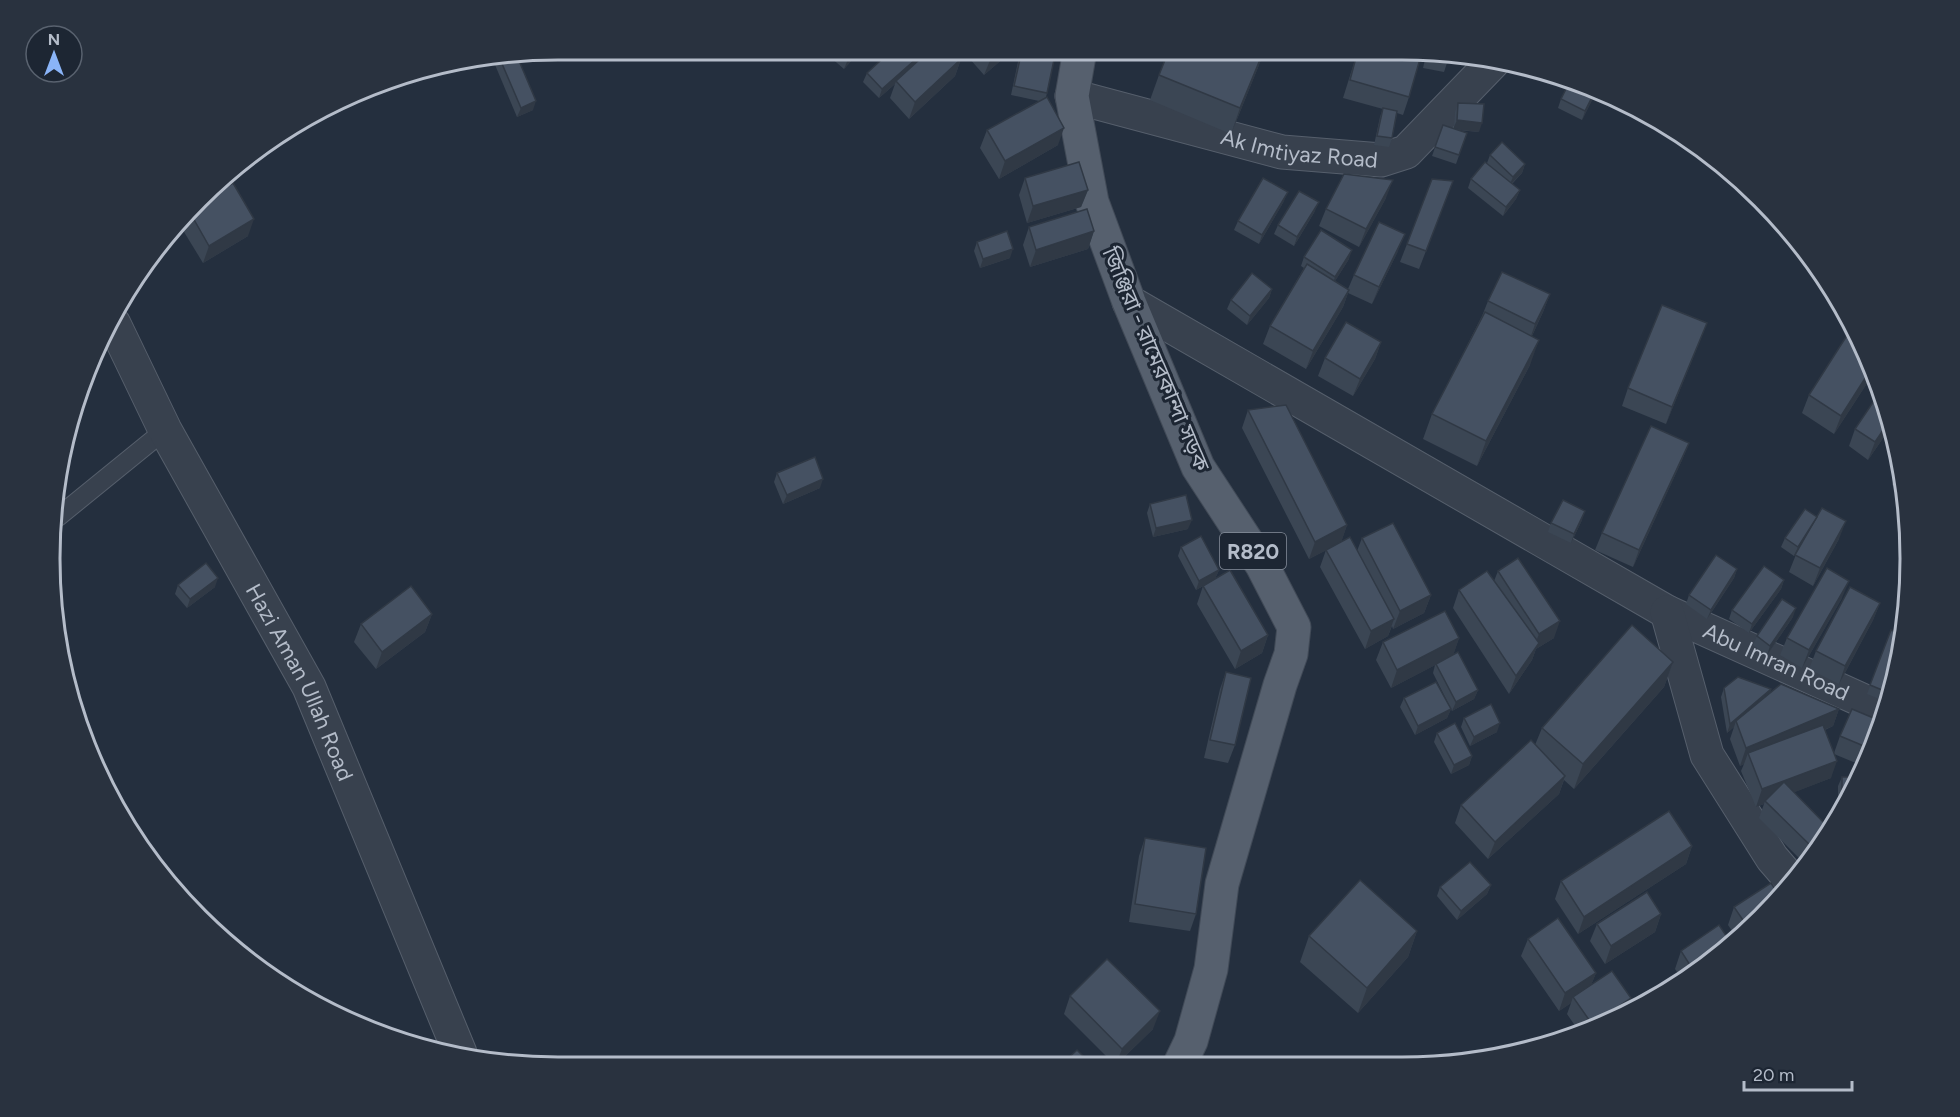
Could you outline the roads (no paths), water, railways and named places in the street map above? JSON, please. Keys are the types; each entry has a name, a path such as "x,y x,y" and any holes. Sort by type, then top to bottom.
{"main road":[{"name":"জিঞ্জিরা - রামেরকান্দা সড়ক","path":"1078,60 1072,96 1092,202 1129,302 1198,467 1262,565 1294,627 1291,654 1222,884 1211,969 1191,1041 1183,1057"}],"street":[{"name":"Ak Imtiyaz Road","path":"1072,96 1282,152 1381,160 1406,152 1487,68"},
{"name":"Abu Imran Road","path":"1129,302 1668,612 1877,707"},
{"name":"Hazi Aman Ullah Road","path":"116,329 165,430 309,687 457,1046"},
{"path":"1668,612 1707,755 1772,858 1786,875"}],"lane":[{"path":"62,514 165,430"}]}
